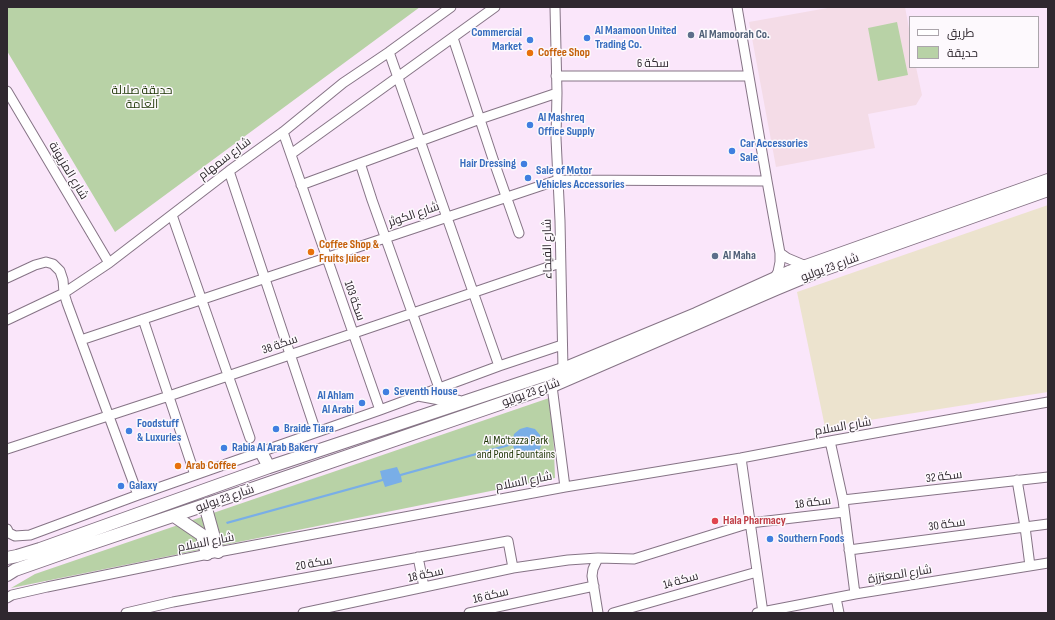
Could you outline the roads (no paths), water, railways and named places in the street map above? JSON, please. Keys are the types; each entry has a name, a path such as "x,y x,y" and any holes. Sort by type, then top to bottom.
{"main road":[{"name":"شارع 23 يوليو","path":"7,558 40,549 269,467 563,369 696,314 806,266 1048,180"},
{"name":"شارع 23 يوليو","path":"7,575 15,570 64,552 174,516 552,386 817,272 1048,190"},
{"path":"421,395 460,403"},
{"path":"261,452 269,467"},
{"path":"206,505 213,553"},
{"path":"174,516 202,535 213,553"}],"street":[{"name":"شارع سمهام","path":"7,320 64,293 109,263 229,171 283,132 343,83 451,7"},
{"path":"291,154 495,7"},
{"name":"شارع الفيحاء","path":"555,7 557,93 556,138 563,369"},
{"path":"737,7 766,181 780,253 778,272 774,279"},
{"path":"453,38 519,233"},
{"path":"389,52 499,366"},
{"name":"سكة 6","path":"556,76 749,76"},
{"name":"شارع المزيونة","path":"7,90 109,263"},
{"path":"301,185 480,119 557,93"},
{"name":"سكة 103","path":"283,132 380,410"},
{"path":"360,163 439,388"},
{"path":"229,171 316,432"},
{"name":"شارع الكوثر","path":"81,340 558,180 766,181"},
{"path":"172,215 250,438"},
{"path":"780,253 787,258 806,266"},
{"path":"7,278 34,265 46,262 53,264 60,271 63,280 64,293 138,495"},
{"name":"سكة 38","path":"7,449 169,396 560,263"},
{"path":"143,319 195,475"},
{"path":"7,530 15,536 30,535 499,366 562,345"},
{"path":"563,369 552,386 565,486"},
{"name":"شارع السلام","path":"7,598 17,594 47,587 213,553 565,486 741,458 1048,402"},
{"path":"830,441 842,500 856,594"},
{"path":"741,458 757,572 760,613"},
{"name":"سكة 32","path":"842,500 1048,477"},
{"path":"1017,480 1030,566"},
{"name":"سكة 18","path":"303,613 513,568 568,560 598,558 634,559 750,523 844,512"},
{"name":"سكة 30","path":"849,550 1048,524"},
{"name":"سكة 20","path":"126,613 173,602 508,541 513,568"},
{"path":"418,557 424,587"},
{"path":"598,558 593,569 592,576 598,613"},
{"name":"شارع المعتززة","path":"760,613 856,594 1048,563"},
{"name":"سكة 14","path":"613,613 757,572"},
{"name":"سكة 16","path":"469,613 594,586"},
{"path":"836,598 839,613"}],"water":[{"path":"527,427 535,429 540,435 542,442 540,449 534,455 526,457 519,454 514,449 513,445 401,476 402,482 385,487 383,481 227,524 226,522 382,479 380,471 397,467 400,474 512,443 514,434 520,429"}],"place":[{"name":"Al Mamoorah Co.","path":"691,35"},
{"name":"Al Maamoon United Trading Co.","path":"587,38"},
{"name":"Commercial Market","path":"530,40"},
{"name":"Coffee Shop","path":"530,53"},
{"name":"Al Mashreq Office Supply","path":"530,125"},
{"name":"Car Accessories Sale","path":"732,151"},
{"name":"Hair Dressing","path":"524,164"},
{"name":"Sale of Motor Vehicles Accessories","path":"528,178"},
{"name":"Coffee Shop & Fruits Juicer","path":"311,252"},
{"name":"Al Maha","path":"715,256"},
{"name":"Seventh House","path":"386,392"},
{"name":"Al Ahlam Al Arabi","path":"362,403"},
{"name":"Braide Tiara","path":"276,429"},
{"name":"Foodstuff & Luxuries","path":"129,431"},
{"name":"Rabia Al Arab Bakery","path":"224,448"},
{"name":"Arab Coffee","path":"178,466"},
{"name":"Galaxy","path":"121,486"},
{"name":"Hala Pharmacy","path":"715,521"},
{"name":"Southern Foods","path":"770,539"}],"park label":[{"name":"حديقة صلالة العامة","path":"142,98"},
{"name":"Al Mo'tazza Park and Pond Fountains","path":"516,448"}]}
